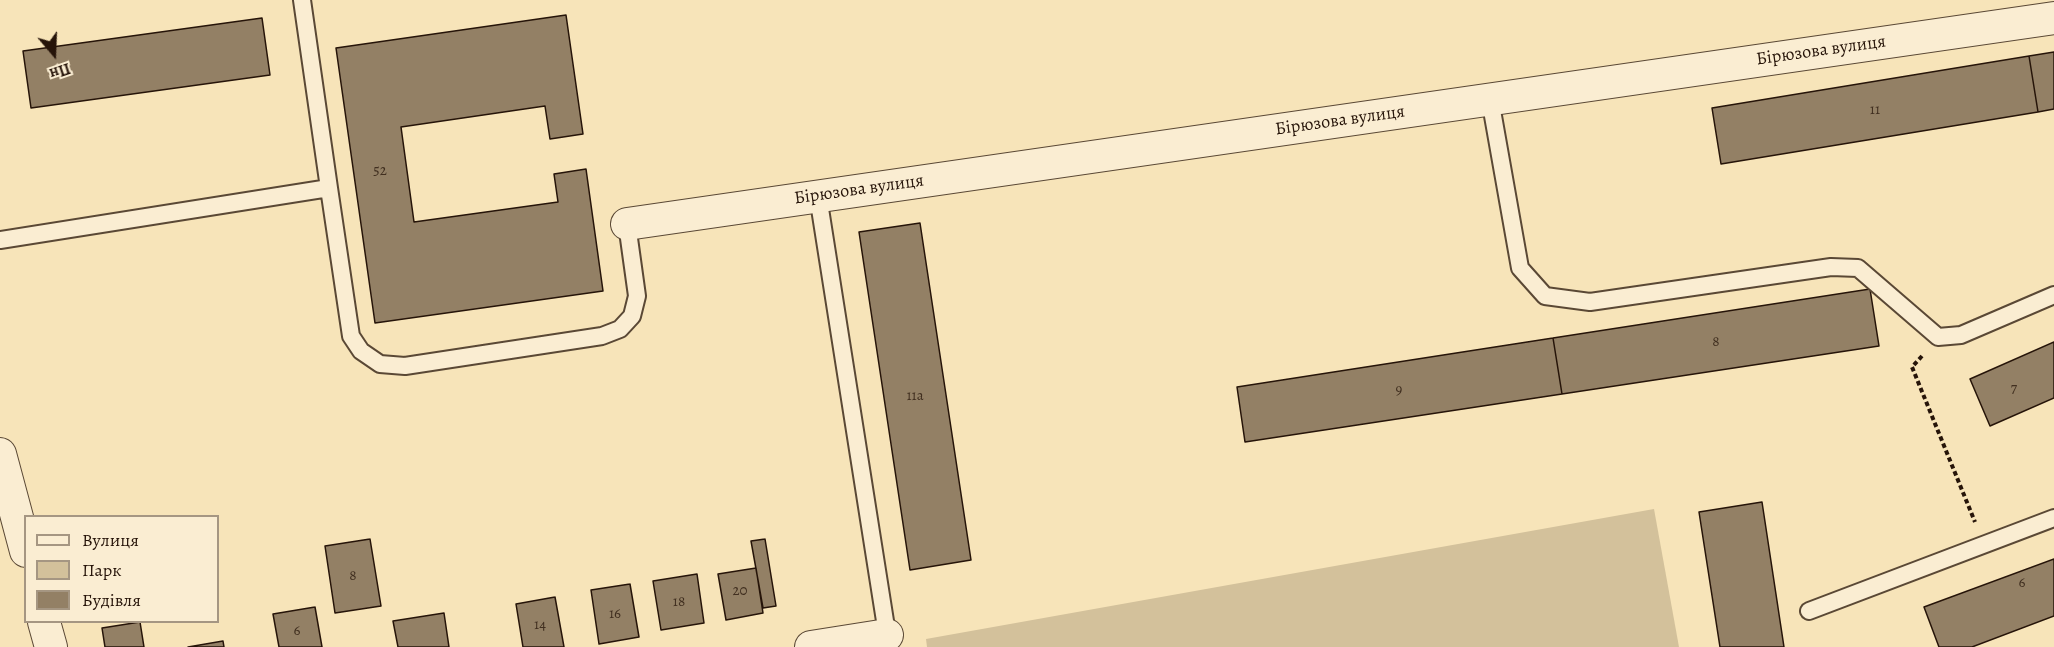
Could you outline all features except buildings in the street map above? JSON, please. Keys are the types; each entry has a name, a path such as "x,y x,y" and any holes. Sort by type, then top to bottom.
{"street":[{"name":"Бірюзова вулиця","path":"627,224 2054,18"},
{"path":"0,454 15,541"},
{"path":"45,623 51,647"},
{"path":"811,647 889,641"}],"lane":[{"path":"302,0 351,336 362,351 381,364 405,366 602,336 620,329 632,316 637,296 627,224"},
{"path":"1490,99 1520,268 1545,296 1590,302 1831,267 1858,268 1938,337 1961,335 2054,295"},
{"path":"0,240 329,188"},
{"path":"818,196 889,641"},
{"path":"1809,611 2054,518"}],"path":[{"path":"1938,337 1912,367 1984,545"}],"green space":[{"path":"1654,509 1679,647 927,647 926,639"}]}
